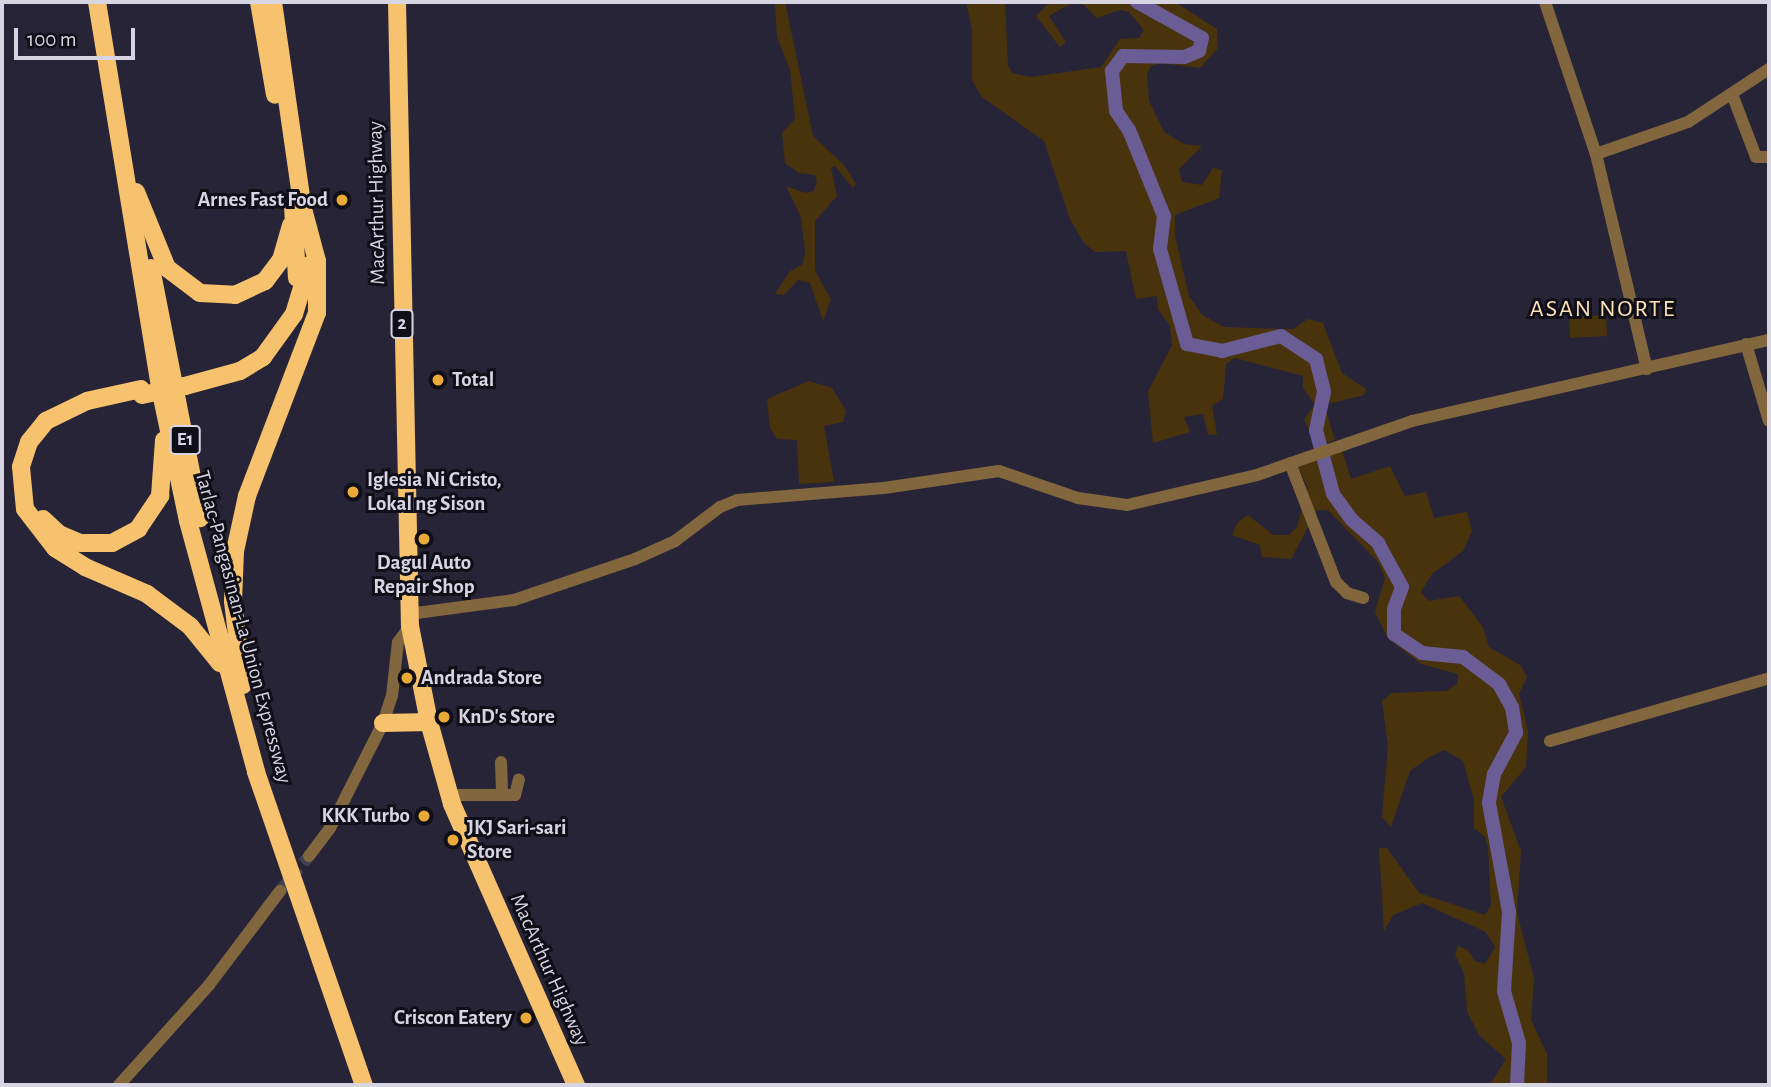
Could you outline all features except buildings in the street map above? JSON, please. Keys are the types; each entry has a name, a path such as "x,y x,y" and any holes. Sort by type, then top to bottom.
{"highway":[{"name":"Tarlac-Pangasinan-La Union Expressway","path":"97,2 160,388 296,896 364,1085"},
{"name":"Tarlac-Pangasinan-La Union Expressway","path":"107,2 136,192 200,518 237,683 373,1085"},
{"path":"237,683 233,601 235,551 251,483 317,313 317,261 298,205 259,2"},
{"path":"237,683 190,626 147,594 85,567 55,548 25,509 21,467 29,442 46,421 87,401 184,382 226,367 258,350 289,309 299,261 298,205 273,2"},
{"name":"MacArthur Highway","path":"397,2 410,620 429,722 449,795 576,1085"},
{"path":"136,192 167,268 182,283 218,296 250,291 265,281 281,260 298,205"},
{"path":"142,392 70,416 47,431 39,443 29,469 30,494 44,521 59,534 80,543 112,543 146,520 164,480 160,388"},
{"path":"383,723 429,722"}],"street":[{"path":"1545,2 1596,154 1647,369"},
{"path":"1596,154 1688,122 1769,69"},
{"path":"1732,94 1756,158 1769,157"},
{"path":"309,856 330,828 383,723 391,696 398,642 410,620 514,600 642,556 675,541 730,502 999,471 1116,506 1311,457 1412,421 1769,340"},
{"path":"1746,344 1769,421"},
{"path":"1290,463 1336,582 1347,593 1363,598"},
{"path":"1550,741 1769,678"},
{"path":"501,762 502,795"},
{"path":"449,795 517,794 519,779"},
{"path":"119,1085 209,985 280,891"}],"shaded area":[{"path":"775,2 785,2 813,136 844,165 856,184 853,188 835,166 831,168 837,196 815,221 815,271 831,299 823,321 810,283 798,280 784,295 775,294 789,272 803,264 805,251 801,217 786,186 805,193 814,191 817,181 815,175 799,173 785,163 782,133 795,119 790,70 777,37"},
{"path":"966,2 1005,2 1008,65 1012,73 1031,77 1101,67 1120,39 1139,38 1144,30 1129,12 1120,10 1097,18 1082,3 1070,4 1049,16 1066,42 1060,47 1036,16 1050,2 1175,2 1217,29 1218,48 1200,68 1161,63 1151,66 1147,75 1149,101 1164,132 1184,144 1202,146 1179,169 1182,182 1202,185 1213,168 1222,170 1219,198 1175,215 1175,236 1189,296 1202,315 1224,327 1293,329 1308,319 1323,323 1342,373 1366,389 1364,395 1324,405 1335,440 1317,447 1304,419 1315,405 1303,388 1303,376 1235,358 1226,364 1223,399 1212,406 1217,434 1208,435 1203,414 1184,417 1190,432 1153,443 1148,392 1172,345 1170,326 1158,309 1157,296 1136,299 1126,251 1095,252 1084,243 1070,219 1044,141 982,97 972,80 972,29"},
{"path":"1606,315 1607,336 1570,338 1569,317"},
{"path":"809,381 832,388 846,411 843,422 824,426 834,482 799,484 797,440 777,439 770,428 767,399"},
{"path":"1342,451 1351,479 1390,466 1405,496 1426,492 1434,518 1467,512 1472,531 1463,551 1432,574 1421,592 1428,601 1459,596 1483,627 1489,647 1520,665 1527,677 1519,694 1528,731 1526,767 1501,797 1521,851 1517,913 1534,978 1531,1020 1547,1054 1547,1085 1490,1085 1506,1059 1479,1035 1467,1011 1464,973 1455,955 1458,946 1468,950 1475,961 1485,964 1495,947 1486,932 1422,903 1393,915 1384,931 1379,848 1387,848 1419,893 1485,915 1491,905 1488,847 1485,837 1474,828 1474,800 1463,761 1444,750 1428,758 1410,771 1391,827 1382,817 1388,745 1382,701 1392,693 1446,691 1457,684 1458,674 1421,664 1388,638 1375,612 1385,578 1378,562 1328,510 1317,510 1291,559 1262,557 1260,545 1232,535 1238,522 1248,515 1273,535 1289,535 1297,527 1308,488 1298,467"}],"waterway":[{"path":"1137,2 1202,38 1199,51 1184,57 1123,56 1112,71 1116,111 1129,130 1164,216 1160,249 1187,344 1222,351 1281,336 1316,359 1324,392 1316,430 1333,494 1352,520 1378,543 1402,587 1394,609 1394,634 1422,653 1463,657 1499,684 1512,707 1516,733 1494,774 1489,803 1509,912 1504,991 1519,1043 1517,1085"}],"tunnel":[{"path":"280,891 309,856"}],"place":[{"name":"Arnes Fast Food","path":"342,200"},
{"name":"Total","path":"438,380"},
{"name":"Iglesia Ni Cristo, Lokal ng Sison","path":"353,492"},
{"name":"Dagul Auto Repair Shop","path":"424,539"},
{"name":"Andrada Store","path":"407,678"},
{"name":"KnD's Store","path":"444,717"},
{"name":"KKK Turbo","path":"424,816"},
{"name":"JKJ Sari-sari Store","path":"453,840"},
{"name":"Criscon Eatery","path":"526,1018"}],"district":[{"name":"ASAN NORTE","path":"1603,310"}]}
